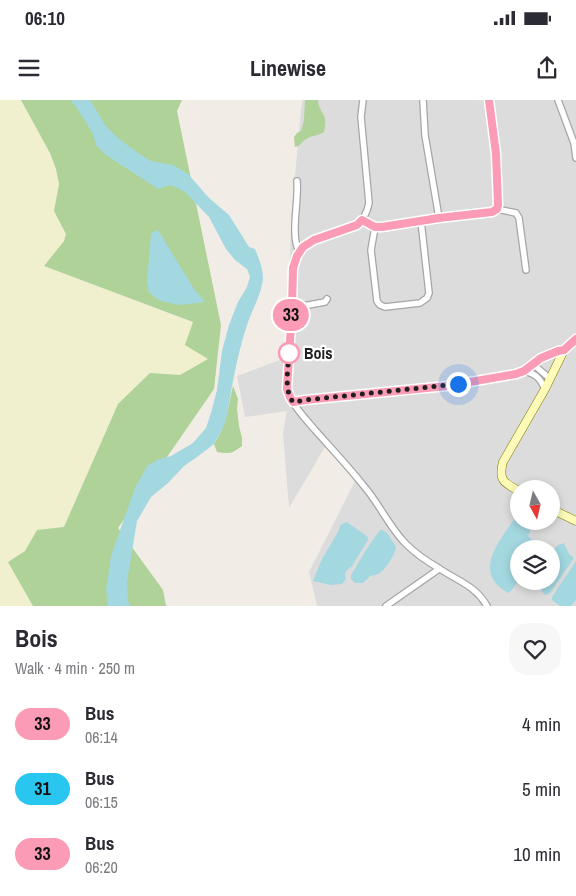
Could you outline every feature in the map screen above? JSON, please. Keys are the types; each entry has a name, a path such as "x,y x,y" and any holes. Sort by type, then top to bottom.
{"street":[{"path":"363,100 361,116 369,204 366,214 357,225 314,240 299,251 293,268 287,389 300,413 363,484 394,530 406,544 439,569 478,592 487,606"},
{"path":"424,100 425,135 439,218"},
{"path":"489,100 496,154 497,209"},
{"path":"558,100 574,143 576,158"},
{"path":"297,181 296,246 299,251"},
{"path":"362,220 375,227 492,212 497,209 516,213 519,218 526,270"},
{"path":"375,227 371,250 377,300 380,305 385,307 420,303 427,298 429,293 421,221"},
{"path":"292,308 325,302 327,299"},
{"path":"510,486 504,483 500,473 503,462 545,389 564,350 576,339"},
{"path":"293,402 489,380 524,371 541,358 564,350"},
{"path":"533,364 549,378"},
{"path":"524,371 538,377 545,389"},
{"path":"560,513 576,521"},
{"path":"386,606 439,569"}],"shaded area":[{"path":"303,100 576,100 576,606 317,606 309,572 355,481 325,447 289,508 283,433 287,411 245,417 237,376 285,358 292,210"}],"green space":[{"path":"0,100 21,100 50,153 56,169 59,184 54,211 66,233 64,241 45,266 193,323 208,359 180,375 150,373 118,404 64,527 37,530 25,551 9,562 33,606 0,606"},
{"path":"21,100 182,100 177,111 221,325 214,389 118,528 163,590 166,606 33,606 8,562 25,551 37,530 64,527 118,404 150,373 180,375 208,359 185,345 193,322 44,266 64,241 66,234 54,211 59,184 56,169 50,153"},
{"path":"305,100 318,100 320,109 325,117 324,132 307,138 295,147 294,137 301,131 304,120"},
{"path":"233,386 238,399 237,409 242,446 230,453 217,452 214,444 224,424"}],"water":[{"path":"70,100 90,100 105,125 119,139 151,161 173,165 188,174 209,198 229,215 249,247 255,249 263,275 261,290 241,346 226,420 222,430 214,444 184,466 151,497 137,521 127,582 130,606 108,606 106,591 111,556 135,488 147,466 157,460 171,456 193,443 206,428 217,390 222,351 229,325 250,277 247,269 235,260 226,249 209,217 185,192 171,185 158,189 106,155 96,145 93,134"},
{"path":"158,230 194,289 205,302 179,305 161,301 149,293 147,282 151,233"},
{"path":"347,522 368,537 368,540 352,566 346,571 346,579 342,584 331,585 313,581 322,559 340,526"},
{"path":"510,526 510,530 531,530 528,536 532,540 510,540 510,590 512,590 508,593 492,577 490,567 491,558"},
{"path":"380,530 388,534 396,547 394,553 380,573 370,576 363,583 355,583 351,579 351,575"},
{"path":"564,543 569,554 574,558 560,578 560,544"},
{"path":"576,561 576,600 571,606 560,606 552,600 557,590 560,590 560,585"},
{"path":"542,590 552,590 546,595"}],"bus line":[{"name":"33","path":"489,100 496,154 497,209 492,212 382,227 369,225 362,220 357,225 314,240 299,251 293,268 287,389 293,402 489,380 524,371 541,358 564,350 576,339"}],"place":[{"name":"Bois","path":"289,353"}],"route":[{"path":"289,353 289,350 287,389 293,402 458,384"}]}
